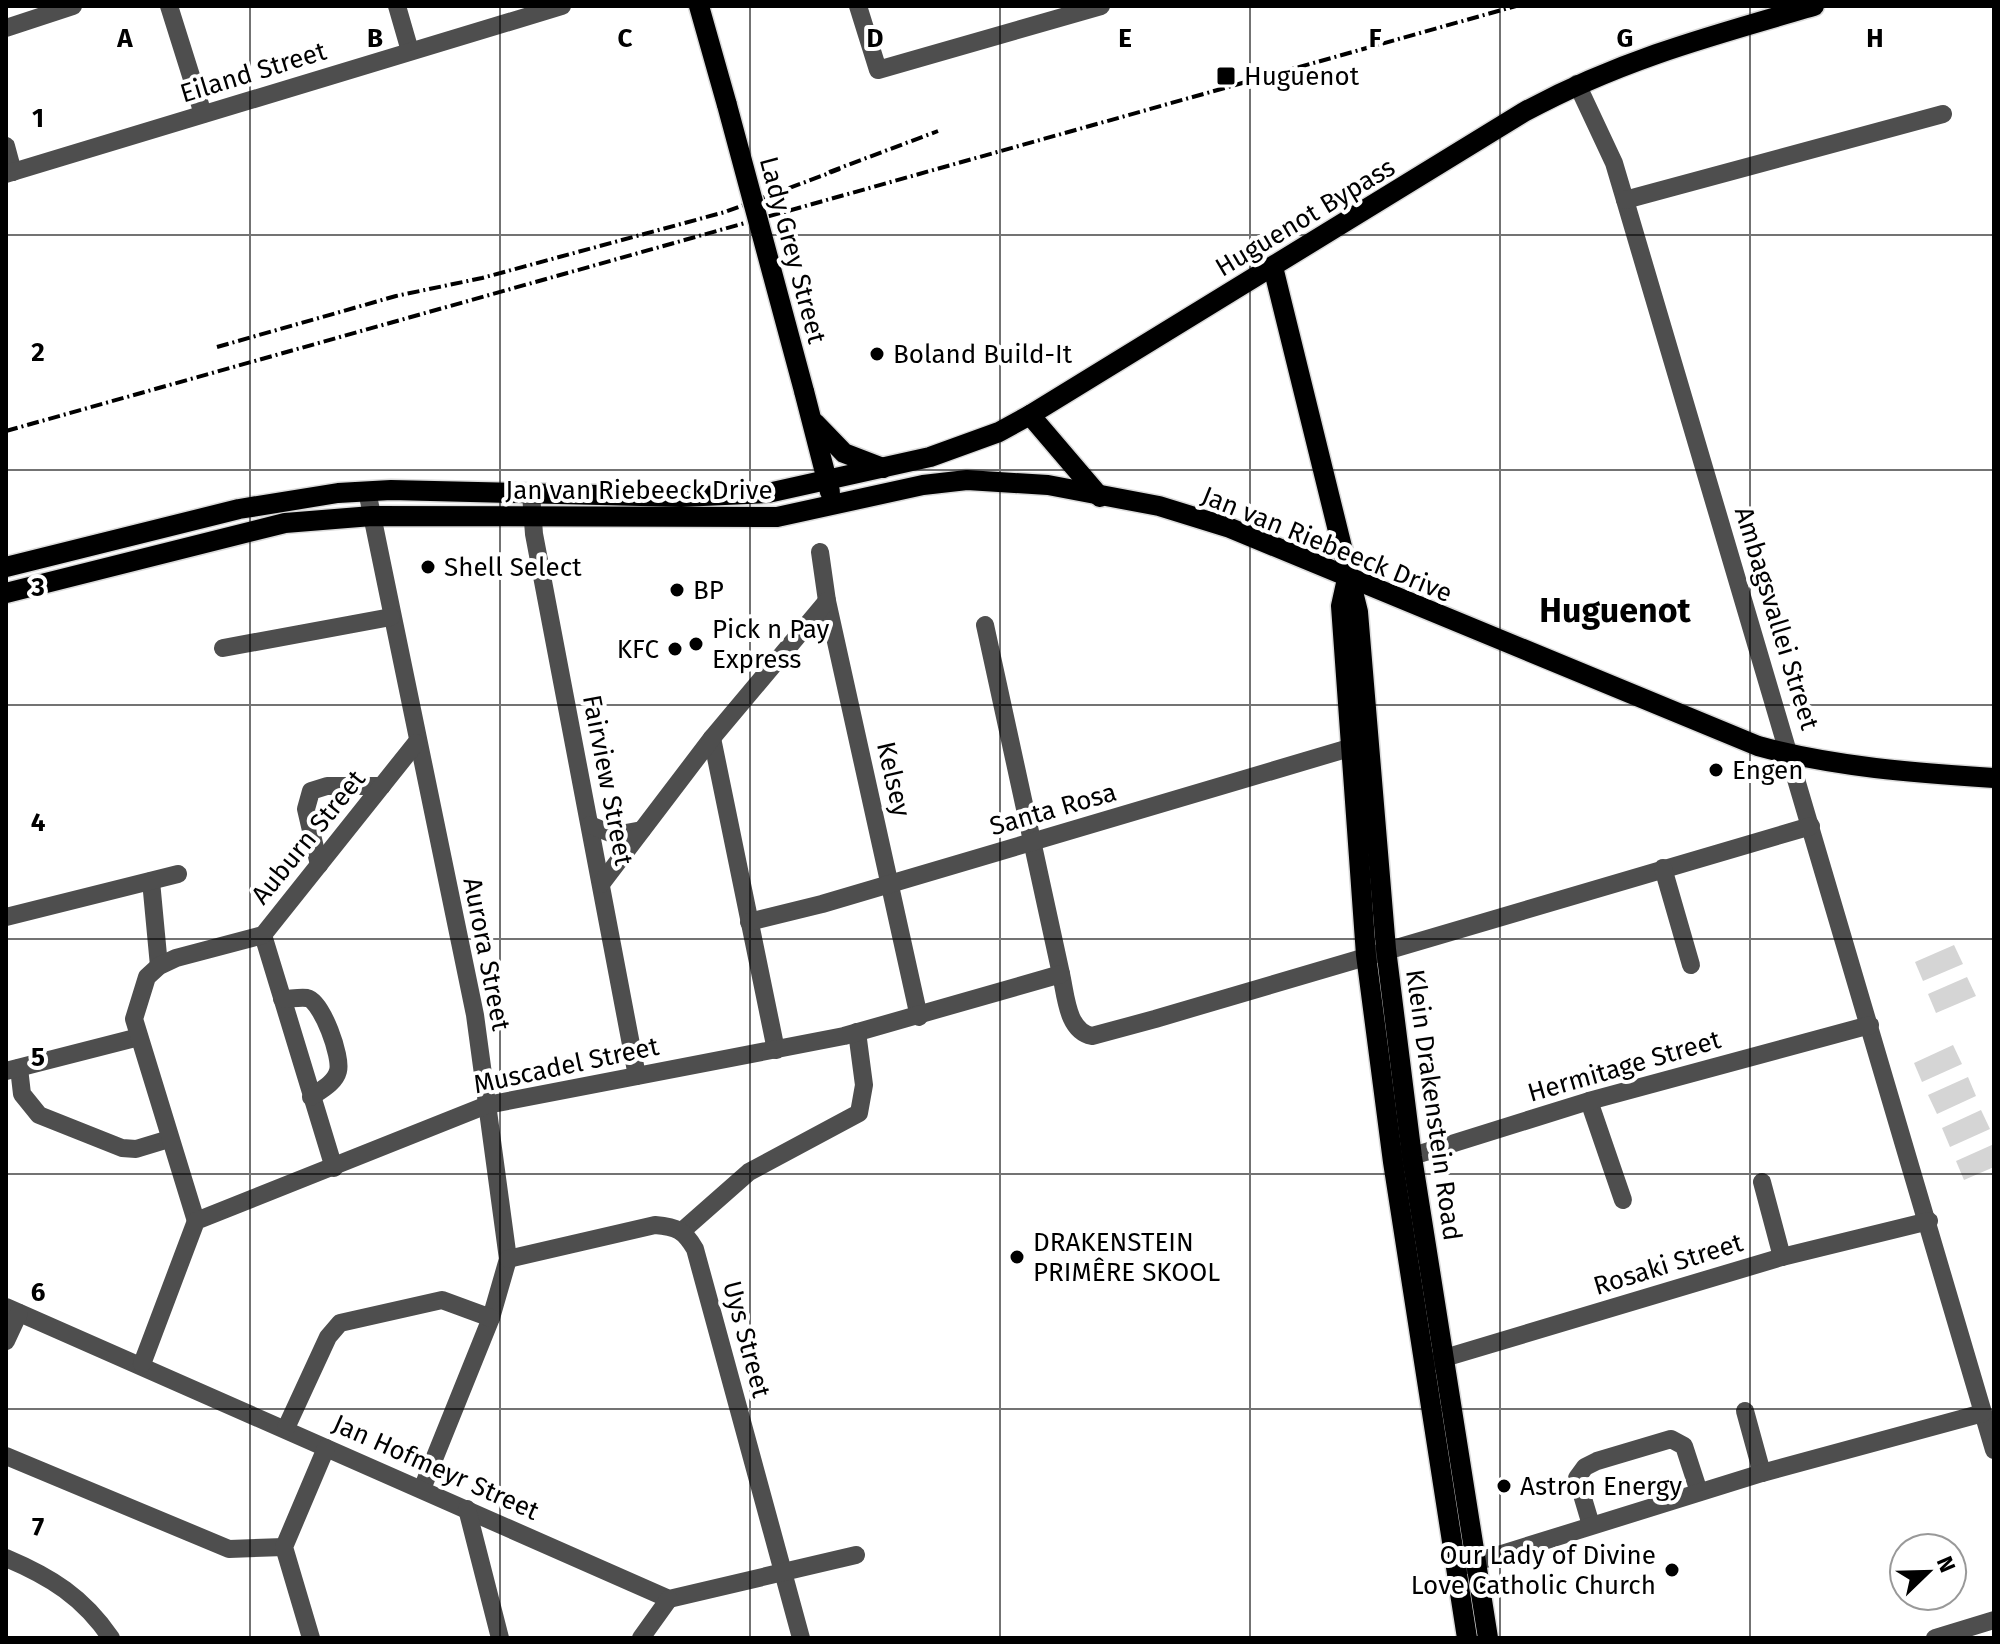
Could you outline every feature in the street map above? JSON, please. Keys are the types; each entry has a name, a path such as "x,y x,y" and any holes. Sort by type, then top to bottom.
{"main road":[{"name":"Lady Grey Street","path":"699,6 813,420 833,507"},
{"name":"Huguenot Bypass","path":"828,481 964,446 1030,415 1524,112 1577,84 1629,62 1814,6"},
{"name":"Klein Drakenstein Road","path":"1273,267 1347,577 1341,606 1361,745 1376,952 1403,1159 1466,1565 1488,1638"},
{"path":"1030,415 1100,497"},
{"path":"813,420 844,453 883,468"},
{"name":"Jan van Riebeeck Drive","path":"6,593 275,525 372,516 735,520 833,507 923,485 967,480 1024,482 1159,506 1230,528 1758,746 1791,755 1923,773 1994,778"},
{"name":"Jan van Riebeeck Drive","path":"6,567 239,509 367,491 710,496 768,493 828,481"},
{"name":"Klein Drakenstein Road","path":"1466,1565 1467,1638"}],"street":[{"path":"6,28 73,6"},
{"path":"169,6 203,114"},
{"path":"397,6 410,51"},
{"name":"Eiland Street","path":"10,173 410,51 514,13 562,6"},
{"path":"858,6 878,70 1101,6"},
{"name":"Ambagsvallei Street","path":"1577,84 1614,163 1929,1221 1994,1450"},
{"path":"1625,200 1943,114"},
{"path":"6,146 10,173"},
{"name":"Aurora Street","path":"367,491 416,743 475,1015 508,1259 491,1318 422,1489"},
{"name":"Fairview Street","path":"531,494 534,534 637,1076"},
{"name":"Kelsey","path":"820,552 827,601 919,1017"},
{"path":"601,884 712,738 827,601"},
{"path":"223,648 391,617"},
{"path":"985,625 1073,1023 1078,1030 1092,1036 1811,826"},
{"path":"712,738 776,1050"},
{"name":"Auburn Street","path":"159,966 263,935 416,743"},
{"name":"Santa Rosa","path":"749,922 1361,745"},
{"path":"319,865 306,809 311,791 327,786 382,786"},
{"path":"590,825 615,835 642,830"},
{"path":"1663,868 1691,965"},
{"path":"6,917 178,874"},
{"path":"142,1364 196,1221 134,1019 147,977 159,966 151,881"},
{"path":"263,935 334,1168"},
{"name":"Muscadel Street","path":"196,1221 487,1105 857,1032 919,1017 1061,974"},
{"path":"282,999 308,998 320,1007 339,1061 338,1072 331,1082 311,1097"},
{"name":"Hermitage Street","path":"1403,1159 1589,1101 1870,1025"},
{"path":"508,1259 655,1225 682,1231 727,1187 758,1165 842,1125 859,1113 864,1085 857,1032"},
{"path":"139,1037 12,1069 22,1094 39,1115 122,1148 136,1149 169,1139"},
{"path":"1589,1101 1623,1200"},
{"path":"1762,1182 1782,1257"},
{"name":"Rosaki Street","path":"1434,1361 1782,1257 1929,1221"},
{"name":"Uys Street","path":"682,1231 695,1249 801,1638"},
{"path":"286,1428 328,1337 340,1323 368,1314 442,1300 491,1318"},
{"path":"6,1341 12,1310"},
{"name":"Jan Hofmeyr Street","path":"12,1310 142,1364 669,1599"},
{"path":"1745,1411 1762,1473"},
{"path":"1466,1565 1762,1473 1983,1413"},
{"path":"1591,1525 1579,1472 1597,1461 1671,1439 1684,1446 1699,1492"},
{"path":"311,1638 284,1547 326,1448"},
{"path":"6,1456 217,1545 251,1550 284,1547"},
{"path":"467,1509 500,1638"},
{"path":"641,1638 669,1599 856,1555"},
{"path":"6,1558 49,1576 77,1596 111,1638"},
{"path":"1935,1638 1955,1635 1994,1620"}],"shaded area":[{"path":"1954,945 1963,964 1923,981 1915,962"},
{"path":"1967,977 1976,996 1936,1013 1928,994"},
{"path":"1953,1045 1962,1064 1922,1082 1914,1063"},
{"path":"1968,1077 1976,1096 1937,1114 1928,1095"},
{"path":"1981,1110 1990,1129 1950,1147 1942,1128"},
{"path":"1994,1144 1994,1167 1964,1180 1956,1161"}],"railway":[{"path":"6,431 1516,6"},
{"path":"829,172 938,131"},
{"path":"217,347 396,296 482,278 725,212 840,169"}],"place":[{"name":"Huguenot","path":"1226,76"},
{"name":"Boland Build-It","path":"877,354"},
{"name":"Shell Select","path":"428,567"},
{"name":"BP","path":"677,590"},
{"name":"Pick n Pay Express","path":"696,644"},
{"name":"KFC","path":"675,649"},
{"name":"Engen","path":"1716,770"},
{"name":"DRAKENSTEIN PRIMÊRE SKOOL","path":"1017,1257"},
{"name":"Astron Energy","path":"1504,1486"},
{"name":"Our Lady of Divine Love Catholic Church","path":"1672,1570"}],"district":[{"name":"Huguenot","path":"1615,610"}]}
